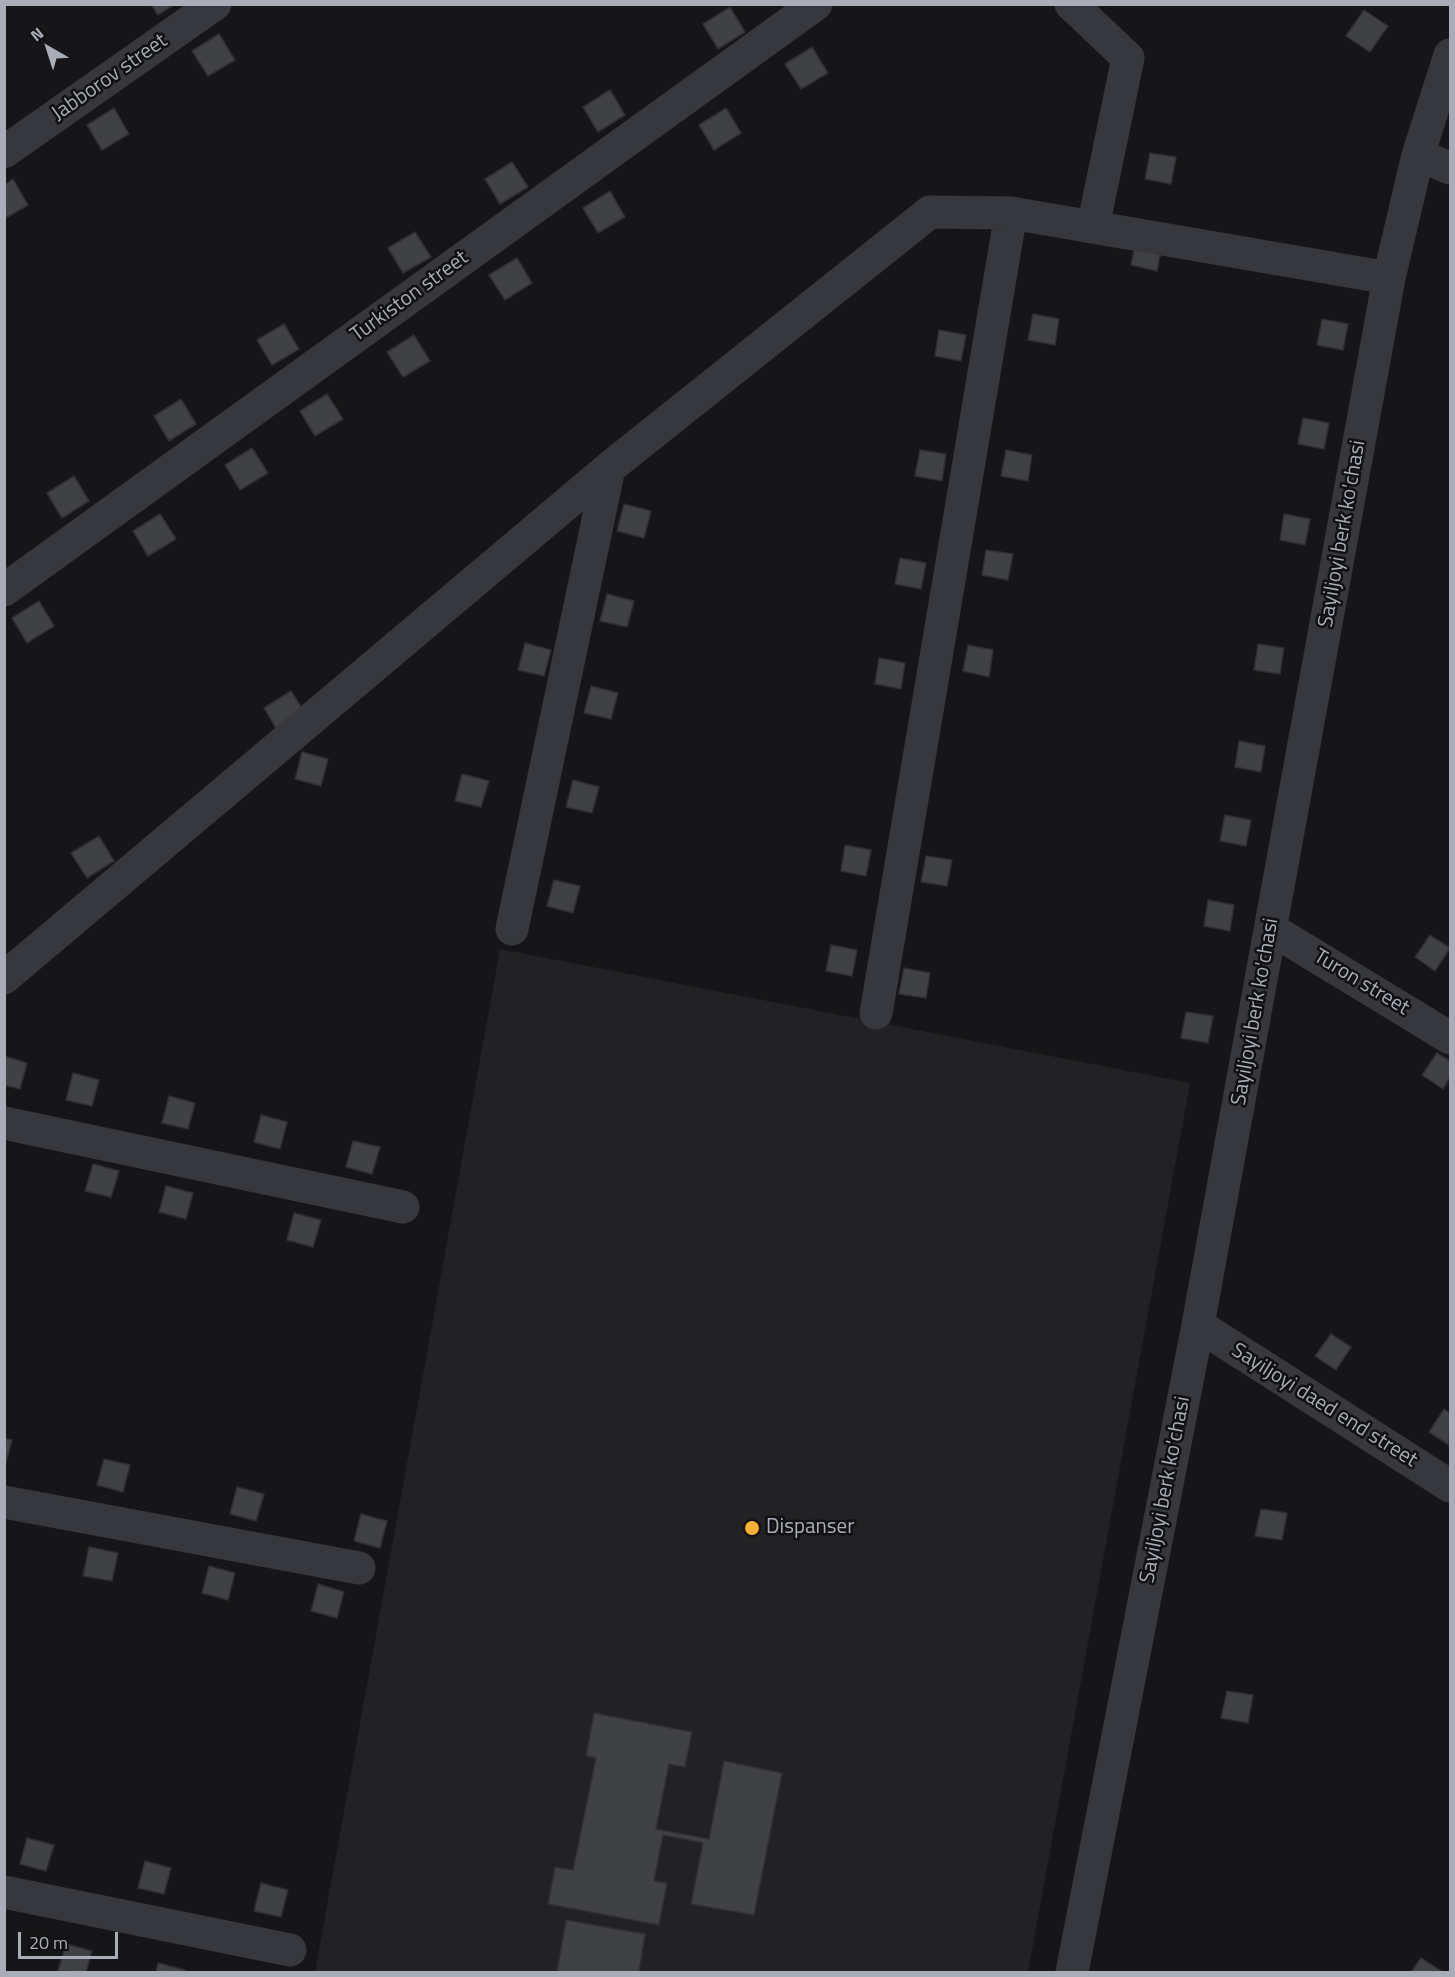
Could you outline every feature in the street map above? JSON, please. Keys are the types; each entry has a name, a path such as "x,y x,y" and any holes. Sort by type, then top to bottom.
{"street":[{"name":"Jabborov street","path":"4,152 215,4"},
{"name":"Turkiston street","path":"4,590 816,4"},
{"path":"1071,4 1128,58 1093,227"},
{"name":"Sayiljoyi berk ko'chasi","path":"1072,1972 1198,1325 1389,278 1418,155 1450,55"},
{"path":"1418,155 1450,168"},
{"path":"4,978 609,468 930,212 1011,213 1389,278"},
{"path":"876,1013 1011,213"},
{"path":"512,929 609,468"},
{"name":"Turon street","path":"1271,929 1450,1038"},
{"path":"4,1123 403,1207"},
{"name":"Sayiljoyi daed end street","path":"1198,1325 1450,1486"},
{"path":"4,1502 359,1568"},
{"path":"4,1892 290,1950"}],"shaded area":[{"name":"Dispanser","path":"500,949 1190,1083 1028,1972 315,1972"}],"building":[{"path":"151,4 175,4 158,15"},
{"path":"730,7 745,32 718,49 703,24"},
{"path":"1364,10 1388,26 1370,52 1346,36"},
{"path":"219,34 235,60 208,76 192,51"},
{"path":"812,47 828,73 801,89 785,64"},
{"path":"610,90 625,115 598,132 583,107"},
{"path":"114,108 129,134 102,150 87,125"},
{"path":"726,108 741,133 714,150 699,125"},
{"path":"1150,153 1176,157 1171,184 1145,179"},
{"path":"512,162 528,187 500,204 485,179"},
{"path":"13,179 28,205 4,219 4,185"},
{"path":"610,191 625,217 598,233 583,208"},
{"path":"415,232 431,257 403,273 388,248"},
{"path":"1136,240 1162,245 1157,271 1131,265"},
{"path":"517,258 532,283 505,300 489,275"},
{"path":"1033,314 1059,319 1055,345 1028,340"},
{"path":"1322,319 1348,324 1343,350 1317,345"},
{"path":"284,324 299,349 272,365 257,340"},
{"path":"939,330 966,335 961,361 935,356"},
{"path":"414,335 430,361 403,377 387,352"},
{"path":"327,394 343,419 315,436 300,411"},
{"path":"181,399 196,424 169,441 154,416"},
{"path":"1303,418 1329,423 1324,449 1298,444"},
{"path":"252,448 268,473 240,490 225,465"},
{"path":"920,450 946,454 942,481 915,476"},
{"path":"1006,450 1032,455 1028,481 1001,476"},
{"path":"74,476 89,501 62,518 47,493"},
{"path":"624,504 651,511 644,538 617,531"},
{"path":"160,514 176,539 148,556 133,531"},
{"path":"1284,514 1310,519 1305,545 1280,540"},
{"path":"986,550 1013,554 1008,580 982,575"},
{"path":"900,558 926,563 921,589 895,584"},
{"path":"607,594 634,601 627,627 600,621"},
{"path":"39,601 54,626 27,643 12,618"},
{"path":"525,643 551,650 544,676 518,670"},
{"path":"1258,644 1284,648 1280,674 1254,670"},
{"path":"968,645 993,650 989,677 963,671"},
{"path":"879,658 905,663 901,689 875,684"},
{"path":"591,686 618,693 611,719 584,713"},
{"path":"291,691 307,716 279,733 264,708"},
{"path":"1239,741 1265,746 1261,772 1235,767"},
{"path":"302,752 328,759 321,786 295,779"},
{"path":"462,774 489,781 481,807 455,801"},
{"path":"573,780 599,787 592,813 566,807"},
{"path":"1225,815 1251,820 1246,846 1220,841"},
{"path":"99,836 114,861 87,878 71,853"},
{"path":"845,845 871,850 866,876 841,871"},
{"path":"926,856 952,860 947,886 921,882"},
{"path":"554,880 580,886 573,913 547,906"},
{"path":"1208,900 1234,905 1230,931 1204,926"},
{"path":"1430,935 1450,948 1435,971 1415,957"},
{"path":"831,945 857,950 852,976 826,971"},
{"path":"904,968 930,973 926,998 899,994"},
{"path":"1186,1012 1213,1016 1208,1043 1181,1038"},
{"path":"1437,1053 1450,1061 1450,1077 1443,1089 1422,1075"},
{"path":"4,1056 27,1063 20,1089 4,1085"},
{"path":"73,1073 99,1080 92,1106 66,1100"},
{"path":"169,1096 195,1103 188,1129 162,1123"},
{"path":"261,1115 287,1122 280,1149 254,1142"},
{"path":"353,1141 380,1147 372,1174 346,1167"},
{"path":"93,1164 119,1171 111,1197 85,1191"},
{"path":"166,1186 193,1193 186,1219 159,1212"},
{"path":"294,1213 321,1220 313,1247 287,1240"},
{"path":"1331,1334 1351,1347 1336,1370 1315,1356"},
{"path":"1444,1409 1450,1413 1449,1445 1429,1432"},
{"path":"4,1438 12,1440 5,1466 4,1466"},
{"path":"104,1459 130,1465 123,1492 97,1485"},
{"path":"237,1487 264,1494 256,1521 230,1514"},
{"path":"1261,1509 1287,1513 1282,1540 1255,1536"},
{"path":"361,1514 387,1521 380,1548 354,1541"},
{"path":"89,1547 118,1553 112,1581 83,1576"},
{"path":"209,1566 235,1573 228,1600 202,1593"},
{"path":"318,1584 344,1592 337,1618 311,1611"},
{"path":"1227,1691 1253,1695 1248,1723 1221,1718"},
{"path":"594,1713 692,1732 685,1767 669,1764 656,1829 709,1839 724,1761 782,1773 754,1915 691,1904 703,1843 663,1835 654,1881 667,1883 659,1925 548,1904 555,1867 573,1870 596,1758 586,1756"},
{"path":"27,1838 54,1845 46,1871 20,1864"},
{"path":"145,1861 171,1868 164,1894 138,1888"},
{"path":"261,1883 288,1890 281,1917 254,1911"},
{"path":"566,1920 645,1934 639,1972 557,1972"},
{"path":"66,1944 92,1951 86,1972 58,1971"},
{"path":"1421,1958 1441,1971 1411,1972"},
{"path":"158,1963 185,1970 184,1972 156,1972"}],"place":[{"name":"Dispanser","path":"752,1528"}]}
